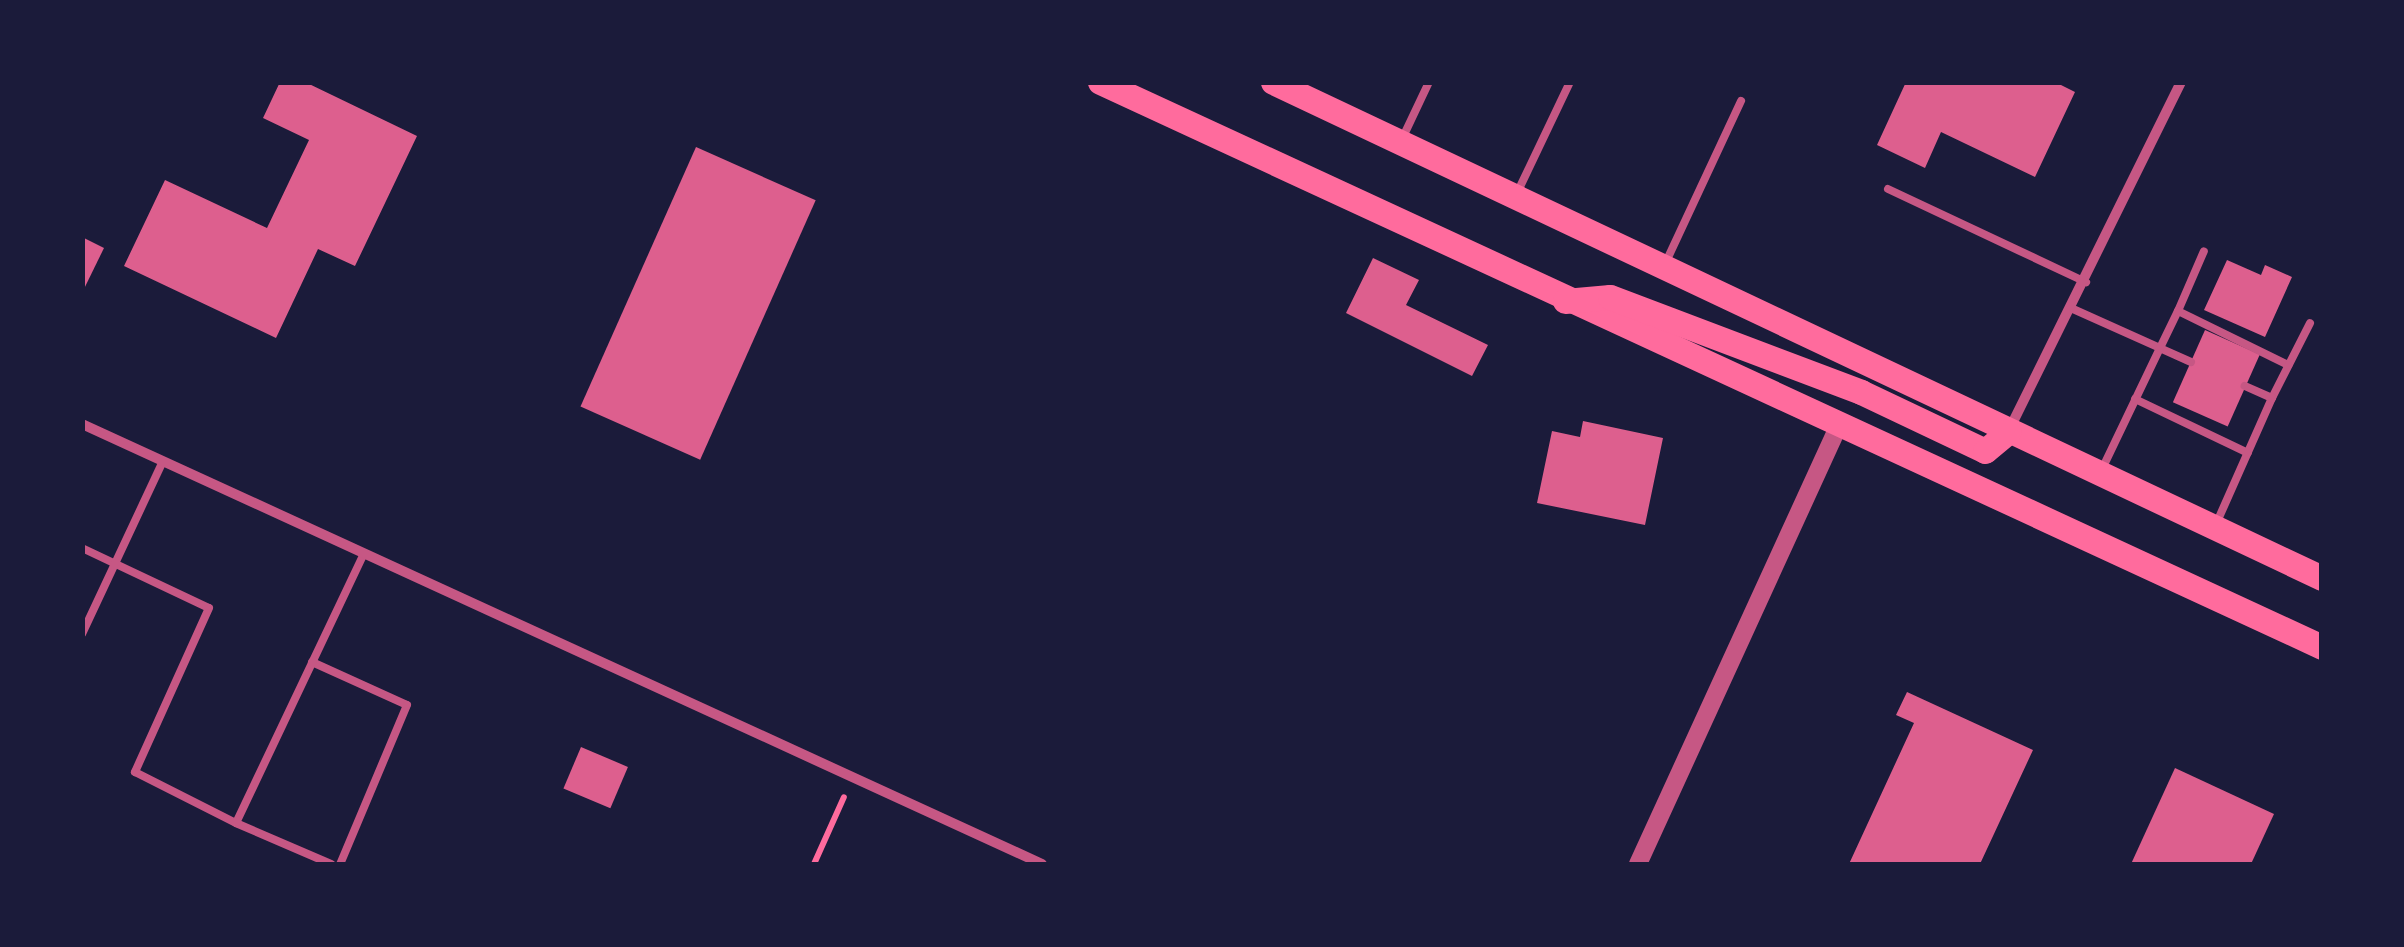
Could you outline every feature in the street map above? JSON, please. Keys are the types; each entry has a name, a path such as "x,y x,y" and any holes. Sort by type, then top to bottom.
{"main road":[{"path":"1100,82 1838,428 2322,647"},
{"path":"1273,82 2322,578"},
{"path":"1565,301 1610,297 1861,392 1985,451 2009,431"}],"street":[{"path":"2009,431 2074,309 2181,82"},
{"path":"82,424 1042,864"},
{"path":"1638,864 1838,428"}],"lane":[{"path":"1401,143 1429,82"},
{"path":"1515,197 1570,82"},
{"path":"1664,268 1741,100"},
{"path":"1888,189 2086,282"},
{"path":"2100,473 2204,251"},
{"path":"2074,309 2191,362"},
{"path":"2178,311 2288,365"},
{"path":"2215,528 2310,323"},
{"path":"2246,386 2272,398"},
{"path":"2135,399 2248,453"},
{"path":"82,634 164,461"},
{"path":"82,548 210,608 135,772 236,824 331,864"},
{"path":"236,824 364,552"},
{"path":"312,662 408,704 340,864"}],"path":[{"path":"814,864 853,777"}],"building":[{"path":"280,82 305,82 417,136 355,266 318,249 276,338 124,266 165,180 267,228 309,140 263,118"},
{"path":"1906,82 2055,82 2075,92 2035,177 1941,132 1925,168 1877,145"},
{"path":"696,147 816,200 700,460 580,406"},
{"path":"82,237 104,248 82,293"},
{"path":"1373,258 1419,280 1406,305 1488,345 1472,376 1346,313"},
{"path":"2227,260 2261,275 2265,265 2292,277 2265,337 2204,310"},
{"path":"2205,330 2260,354 2228,427 2173,402"},
{"path":"1583,421 1663,438 1645,525 1537,503 1552,431 1580,437"},
{"path":"1907,692 2033,750 1980,864 1849,864 1914,723 1896,715"},
{"path":"581,747 628,767 610,808 563,788"},
{"path":"2175,768 2274,814 2251,864 2131,864"}]}
